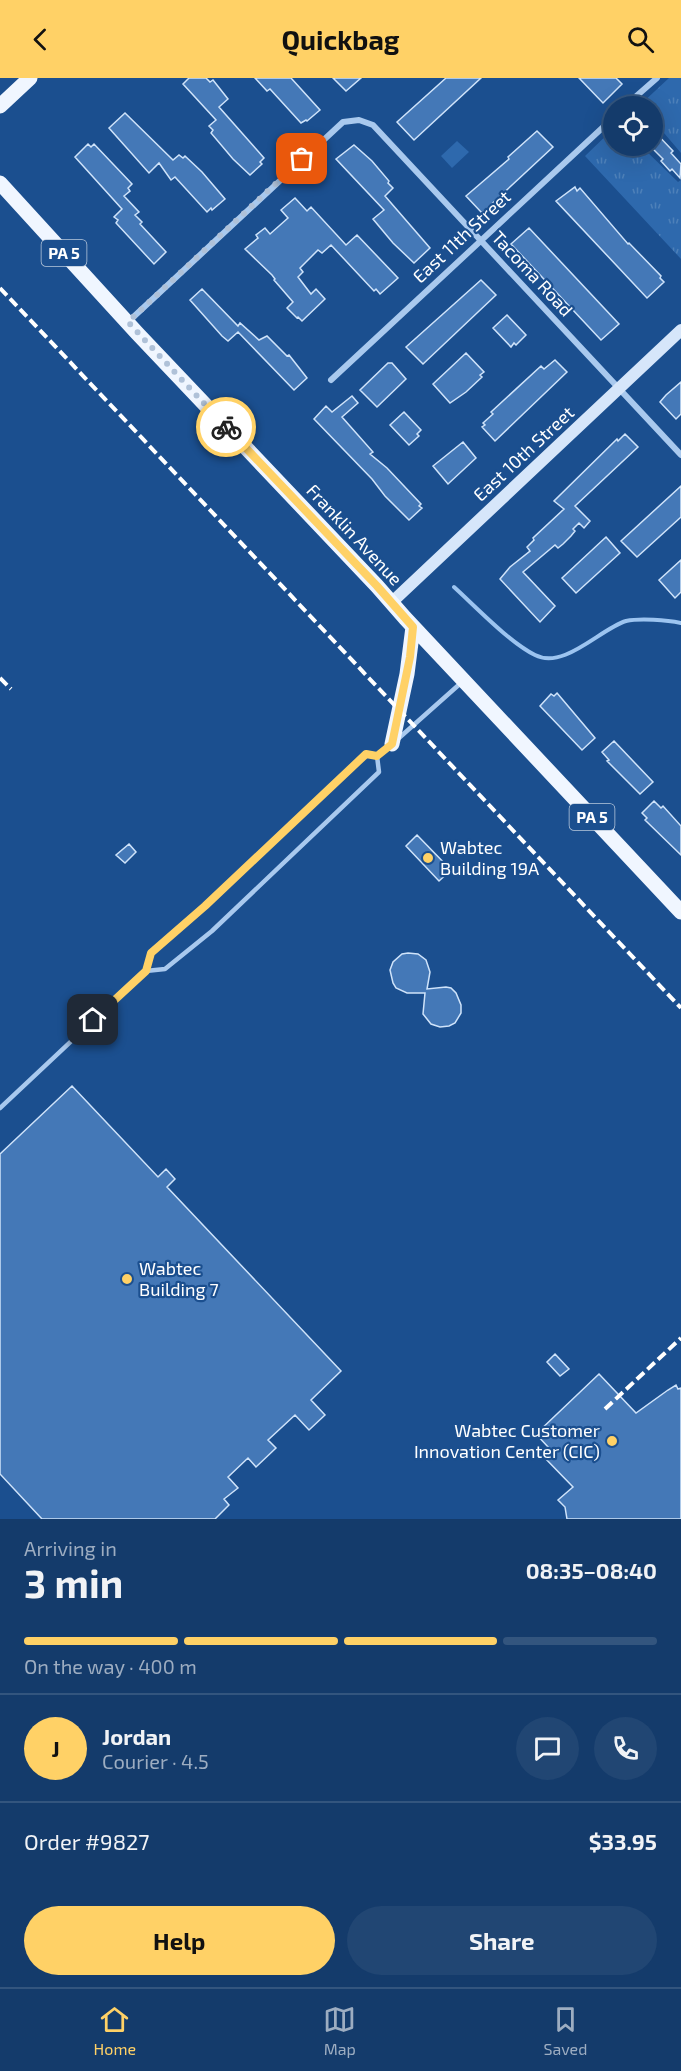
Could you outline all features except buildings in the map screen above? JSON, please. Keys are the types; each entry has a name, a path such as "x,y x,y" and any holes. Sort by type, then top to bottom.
{"main road":[{"path":"0,106 30,78"},
{"name":"Franklin Avenue","path":"0,183 681,912"},
{"path":"392,744 410,657 413,627"}],"street":[{"path":"645,78 651,84"},
{"path":"637,96 657,78"},
{"name":"Tacoma Road","path":"128,322 343,122 358,120 373,125 681,454"},
{"name":"East 11th Street","path":"331,380 603,127"},
{"name":"East 10th Street","path":"391,603 681,330"}],"lane":[{"path":"0,1108 146,971 151,953 205,906 366,754 377,756 464,680"},
{"path":"146,971 165,969 212,931 379,772 377,756"}],"green space":[{"path":"669,78 681,78 681,153 663,132 663,96 650,96"},
{"path":"603,139 603,156 651,156 678,182 681,180 681,259 585,156"},
{"path":"457,141 469,152 452,168 441,156"}],"waterway":[{"path":"454,587 514,642 535,655 546,658 570,653 626,621 654,620 681,623"}],"railway":[{"path":"0,288 681,1008"},
{"path":"0,678 11,689"},
{"path":"605,1409 681,1338"}],"way so far":[{"path":"226,427 128,322 302,159"}],"place":[{"name":"Wabtec Building 19A","path":"428,858"},
{"name":"Wabtec Building 7","path":"127,1279"},
{"name":"Wabtec Customer Innovation Center (CIC)","path":"612,1441"}],"route":[{"path":"93,1020 146,971 151,953 205,906 366,754 377,756 392,744 410,657 413,627 226,427"}]}
